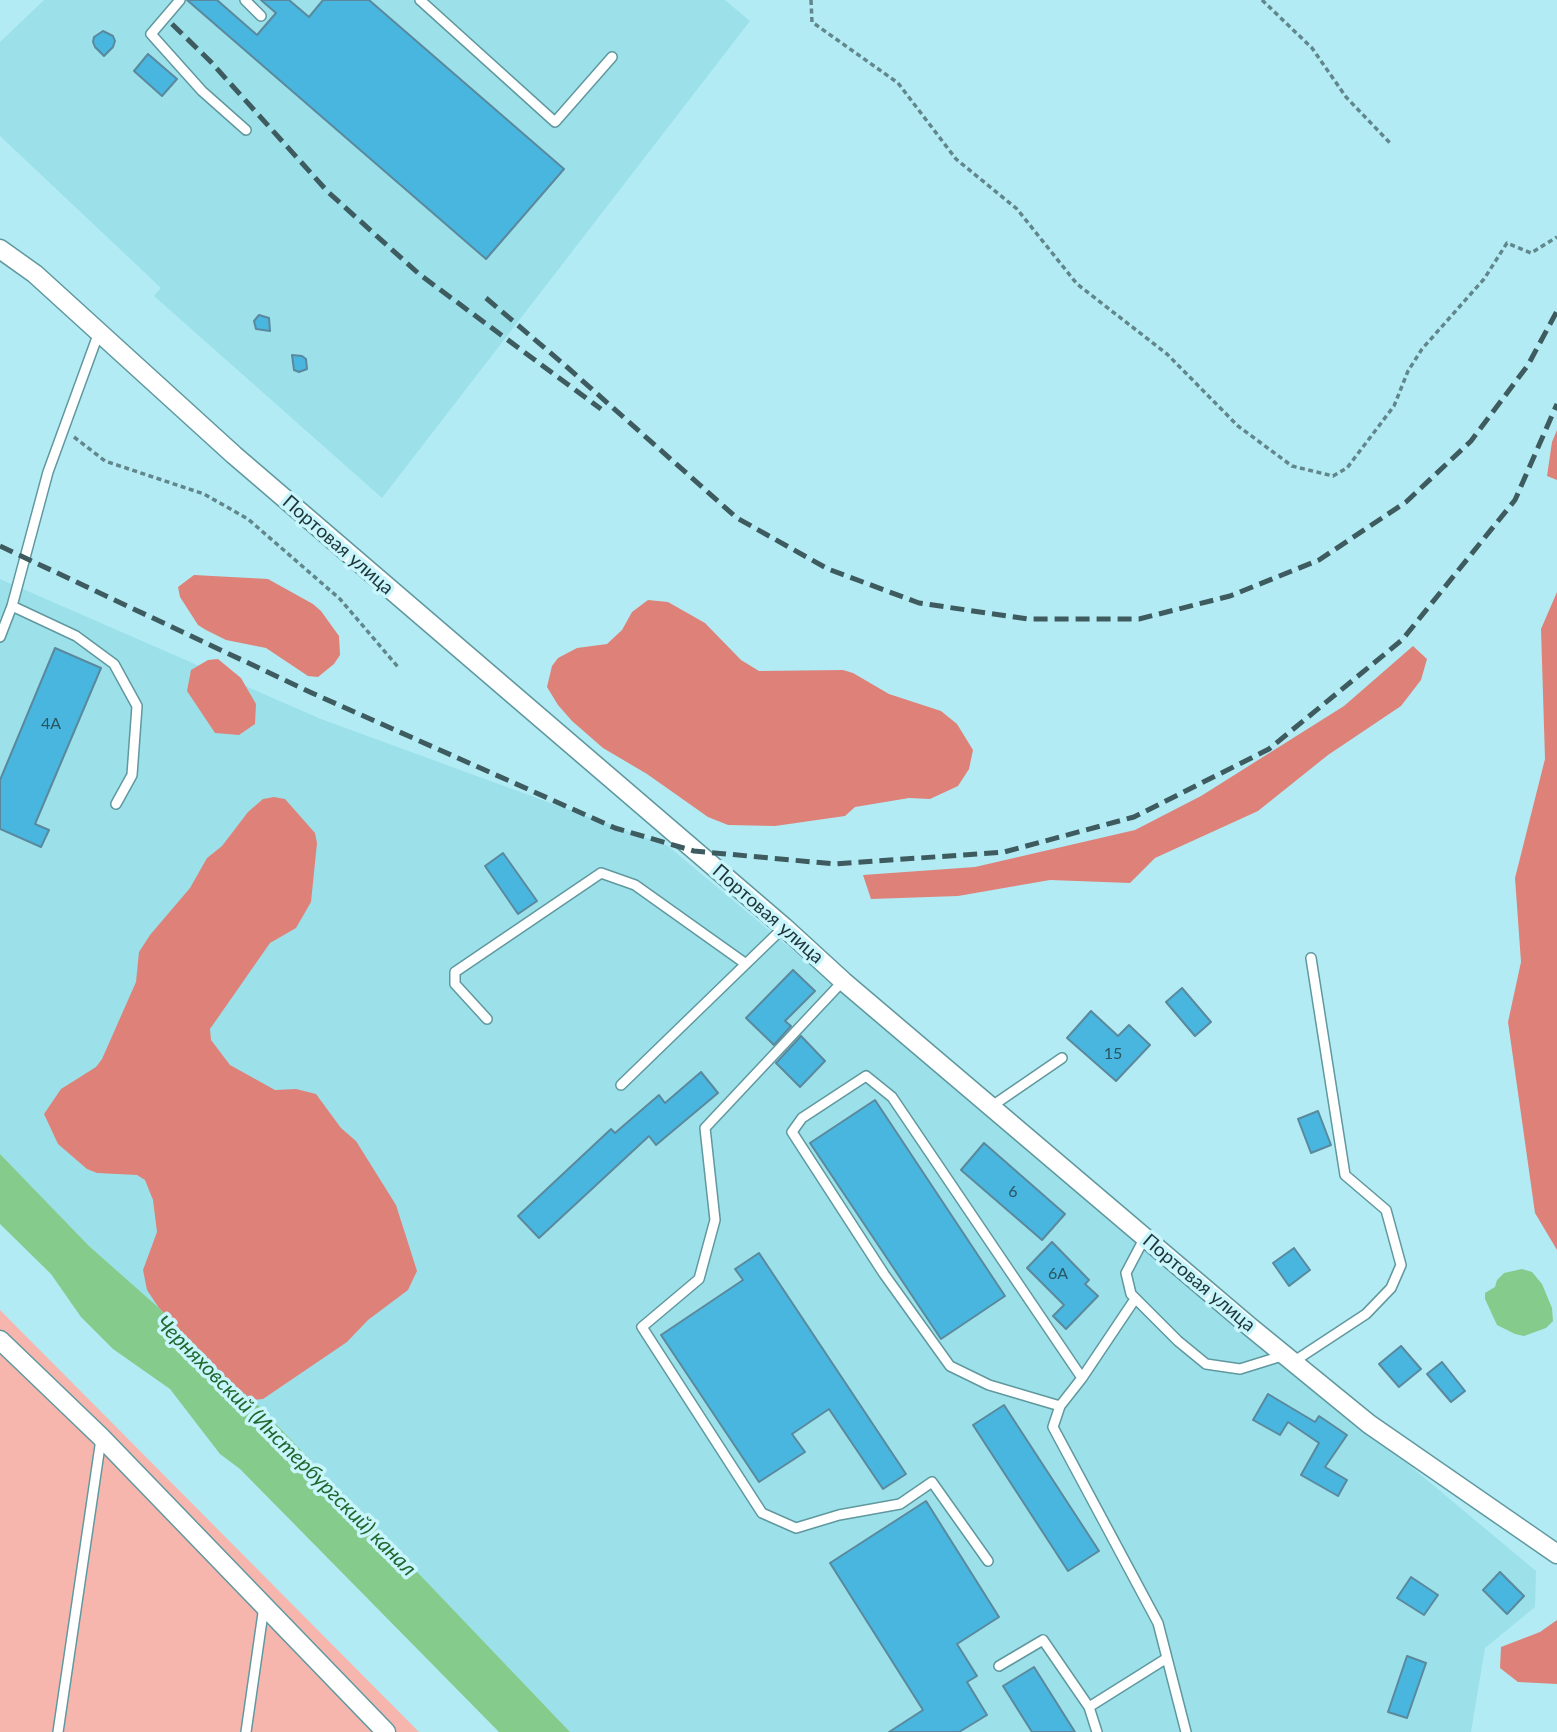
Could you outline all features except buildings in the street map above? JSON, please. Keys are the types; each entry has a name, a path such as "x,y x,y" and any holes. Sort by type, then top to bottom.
{"street":[{"name":"Портовая улица","path":"0,249 35,274 234,456 785,927 843,981 1289,1359 1369,1424 1557,1555"},
{"path":"0,1340 101,1437 386,1732"}],"lane":[{"path":"180,0 151,34 202,91 246,130"},
{"path":"245,0 261,16"},
{"path":"420,0 555,122 612,57"},
{"path":"0,637 12,606 48,472 99,332"},
{"path":"12,606 76,636 114,664 137,706 132,775 116,804"},
{"path":"487,1019 455,984 455,972 601,873 635,885 746,964"},
{"path":"621,1085 785,927"},
{"path":"1145,1237 1126,1273 1131,1294 1206,1364 1240,1369 1289,1359 1366,1314 1391,1288 1401,1265 1387,1210 1345,1175 1311,958"},
{"path":"843,981 705,1128 715,1220 699,1279 642,1327 762,1513 796,1528 839,1515 900,1504 932,1482 988,1561"},
{"path":"992,1106 1062,1058"},
{"path":"1060,1406 989,1385 950,1366 884,1274 792,1132 802,1118 866,1076 892,1097 1082,1377"},
{"path":"1135,1299 1060,1406 1053,1427 1158,1623 1185,1732"},
{"path":"58,1732 101,1437"},
{"path":"246,1732 264,1606"},
{"path":"999,1666 1043,1640 1090,1707 1097,1732"},
{"path":"1090,1707 1167,1658"}],"path":[{"path":"811,0 812,22 898,83 956,159 1017,209 1077,284 1167,354 1238,426 1292,466 1333,476 1347,468 1394,406 1408,371 1422,349 1484,279 1507,243 1531,253 1557,237"},
{"path":"1262,0 1312,48 1346,97 1390,143"},
{"path":"64,429 105,461 204,494 248,519 340,599 398,667"}],"shaded area":[{"path":"44,0 725,0 750,21 382,498 154,296 161,288 0,136 0,42"},
{"path":"1557,430 1557,480 1547,476 1552,442"},
{"path":"194,575 268,579 321,611 339,636 340,655 334,664 318,677 308,676 266,648 226,640 206,630 198,625 180,597 178,587"},
{"path":"0,579 321,719 668,846 1536,1571 1535,1607 1485,1648 1471,1732 570,1732 253,1400 234,1386 159,1308 89,1246 0,1154"},
{"path":"1557,592 1557,1250 1535,1213 1508,1022 1521,962 1515,878 1545,759 1541,629"},
{"path":"648,600 668,602 705,623 741,660 759,671 843,670 889,694 941,711 957,724 973,750 969,769 958,786 930,799 909,798 855,807 845,816 775,826 728,825 708,817 647,774 603,748 572,721 547,687 552,666 558,658 577,648 607,644 622,630 632,612"},
{"path":"1413,646 1427,659 1421,680 1401,706 1328,755 1258,811 1155,858 1130,883 1050,880 958,896 871,899 863,875 975,867 1135,830 1201,796 1344,706"},
{"path":"218,659 241,678 256,704 255,724 239,735 215,733 187,691 191,670 208,660"},
{"path":"263,799 285,799 315,833 317,843 311,902 296,928 270,943 210,1029 211,1040 230,1065 275,1090 296,1089 316,1094 341,1128 356,1141 396,1205 417,1271 408,1290 368,1320 347,1342 263,1399 253,1400 234,1386 159,1308 147,1290 143,1270 157,1232 153,1200 145,1180 137,1175 97,1173 87,1169 58,1144 44,1114 61,1089 96,1067 102,1059 136,982 139,952 150,935 190,888 207,858 222,846 248,812"},
{"path":"0,1310 419,1732 0,1732"},
{"path":"1557,1620 1557,1684 1518,1682 1500,1668 1501,1647 1540,1632"}],"water":[{"name":"Черняховский (Инстербургский) канал","path":"0,1154 89,1246 159,1308 234,1386 253,1400 570,1732 499,1732 240,1469 220,1454 170,1389 113,1349 81,1317 51,1274 0,1224"},
{"path":"1522,1269 1532,1272 1542,1284 1552,1308 1553,1321 1546,1328 1524,1336 1497,1325 1485,1299 1485,1293 1495,1287 1497,1280 1504,1273"}],"railway":[{"path":"172,24 210,61 328,192 419,274 601,409"},
{"path":"486,298 737,518 828,569 919,603 1028,619 1139,619 1230,596 1319,560 1406,502 1471,441 1528,365 1557,311"},
{"path":"0,546 312,693 615,828 694,851 835,864 1004,852 1134,817 1269,749 1402,640 1515,500 1557,404"}]}
